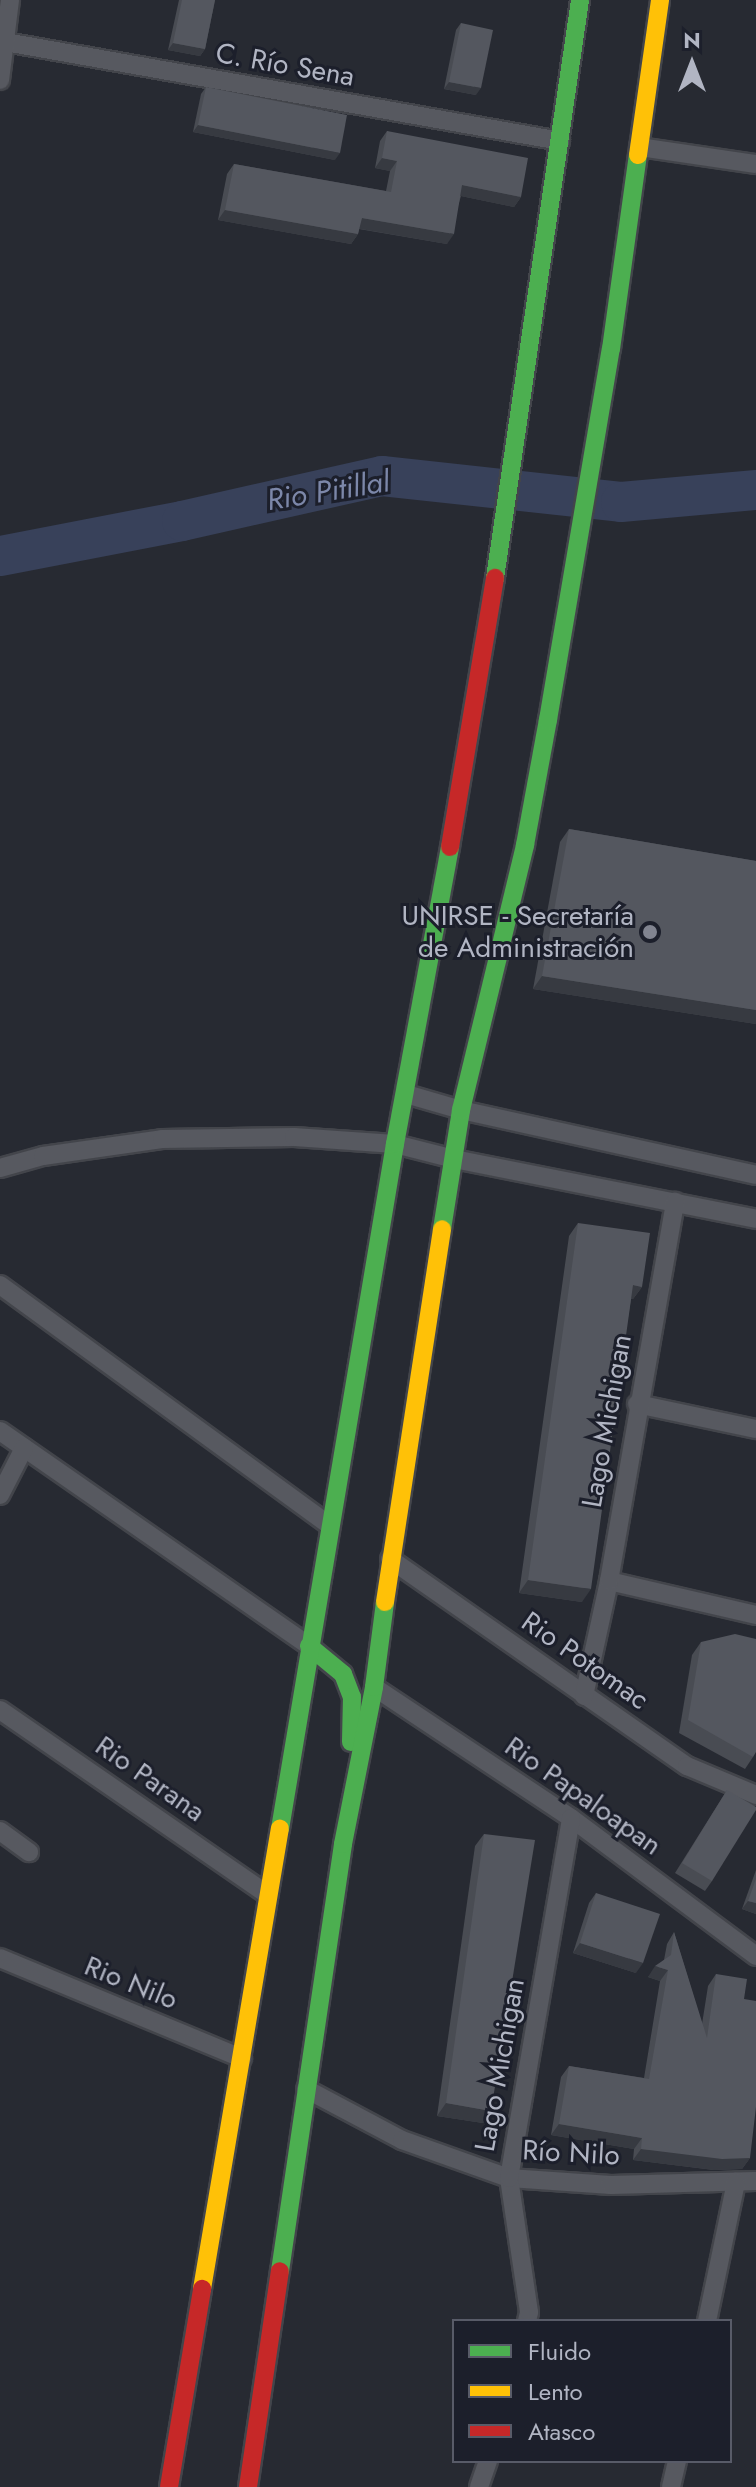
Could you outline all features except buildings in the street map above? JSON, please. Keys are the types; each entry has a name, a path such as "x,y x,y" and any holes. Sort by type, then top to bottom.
{"street":[{"path":"0,80 2,41 10,0"},
{"path":"169,2487 395,1144 474,718 580,0"},
{"path":"249,2487 343,1844 374,1687 390,1559 461,1110 525,845 548,720 611,349 660,0"},
{"name":"C. Río Sena","path":"2,41 560,141"},
{"path":"639,147 756,164"},
{"path":"406,1094 461,1110 756,1175"},
{"path":"0,1168 43,1156 162,1139 294,1137 395,1144 454,1159 756,1219"},
{"name":"Lago Michigan","path":"584,1696 609,1581 637,1404 675,1202"},
{"path":"0,1285 330,1526"},
{"path":"637,1404 756,1429"},
{"path":"0,1431 309,1646 343,1674 352,1697 343,1844"},
{"path":"0,1495 24,1448"},
{"name":"Rio Potomac","path":"390,1559 687,1766 756,1795"},
{"path":"609,1581 756,1615"},
{"name":"Rio Papaloapan","path":"374,1687 571,1818 756,1956"},
{"name":"Rio Parana","path":"0,1710 267,1894"},
{"name":"Lago Michigan","path":"527,2319 529,2312 509,2178 571,1818"},
{"path":"0,1831 29,1852"},
{"name":"Rio Nilo","path":"0,1958 242,2058"},
{"name":"Río Nilo","path":"306,2089 402,2140 509,2178 611,2185 756,2181"},
{"path":"707,2319 736,2182"},
{"path":"479,2487 487,2463"},
{"path":"671,2487 677,2463"}],"waterway":[{"name":"Rio Pitillal","path":"0,556 182,521 382,476 621,502 756,490"}],"traffic: fast":[{"path":"495,578 580,0"},
{"path":"442,1229 461,1110 525,845 548,720 611,349 638,155"},
{"path":"280,1829 395,1144 450,847"},
{"path":"280,2271 343,1844 374,1687 385,1602"},
{"path":"309,1646 343,1674 352,1697 351,1742"}],"traffic: slow":[{"path":"638,155 660,0"},
{"path":"385,1602 442,1229"},
{"path":"202,2289 280,1829"}],"traffic: jam":[{"path":"450,847 495,578"},
{"path":"248,2487 280,2271"},
{"path":"169,2487 202,2289"}],"place":[{"name":"UNIRSE - Secretaría de Administración","path":"650,932"}]}
